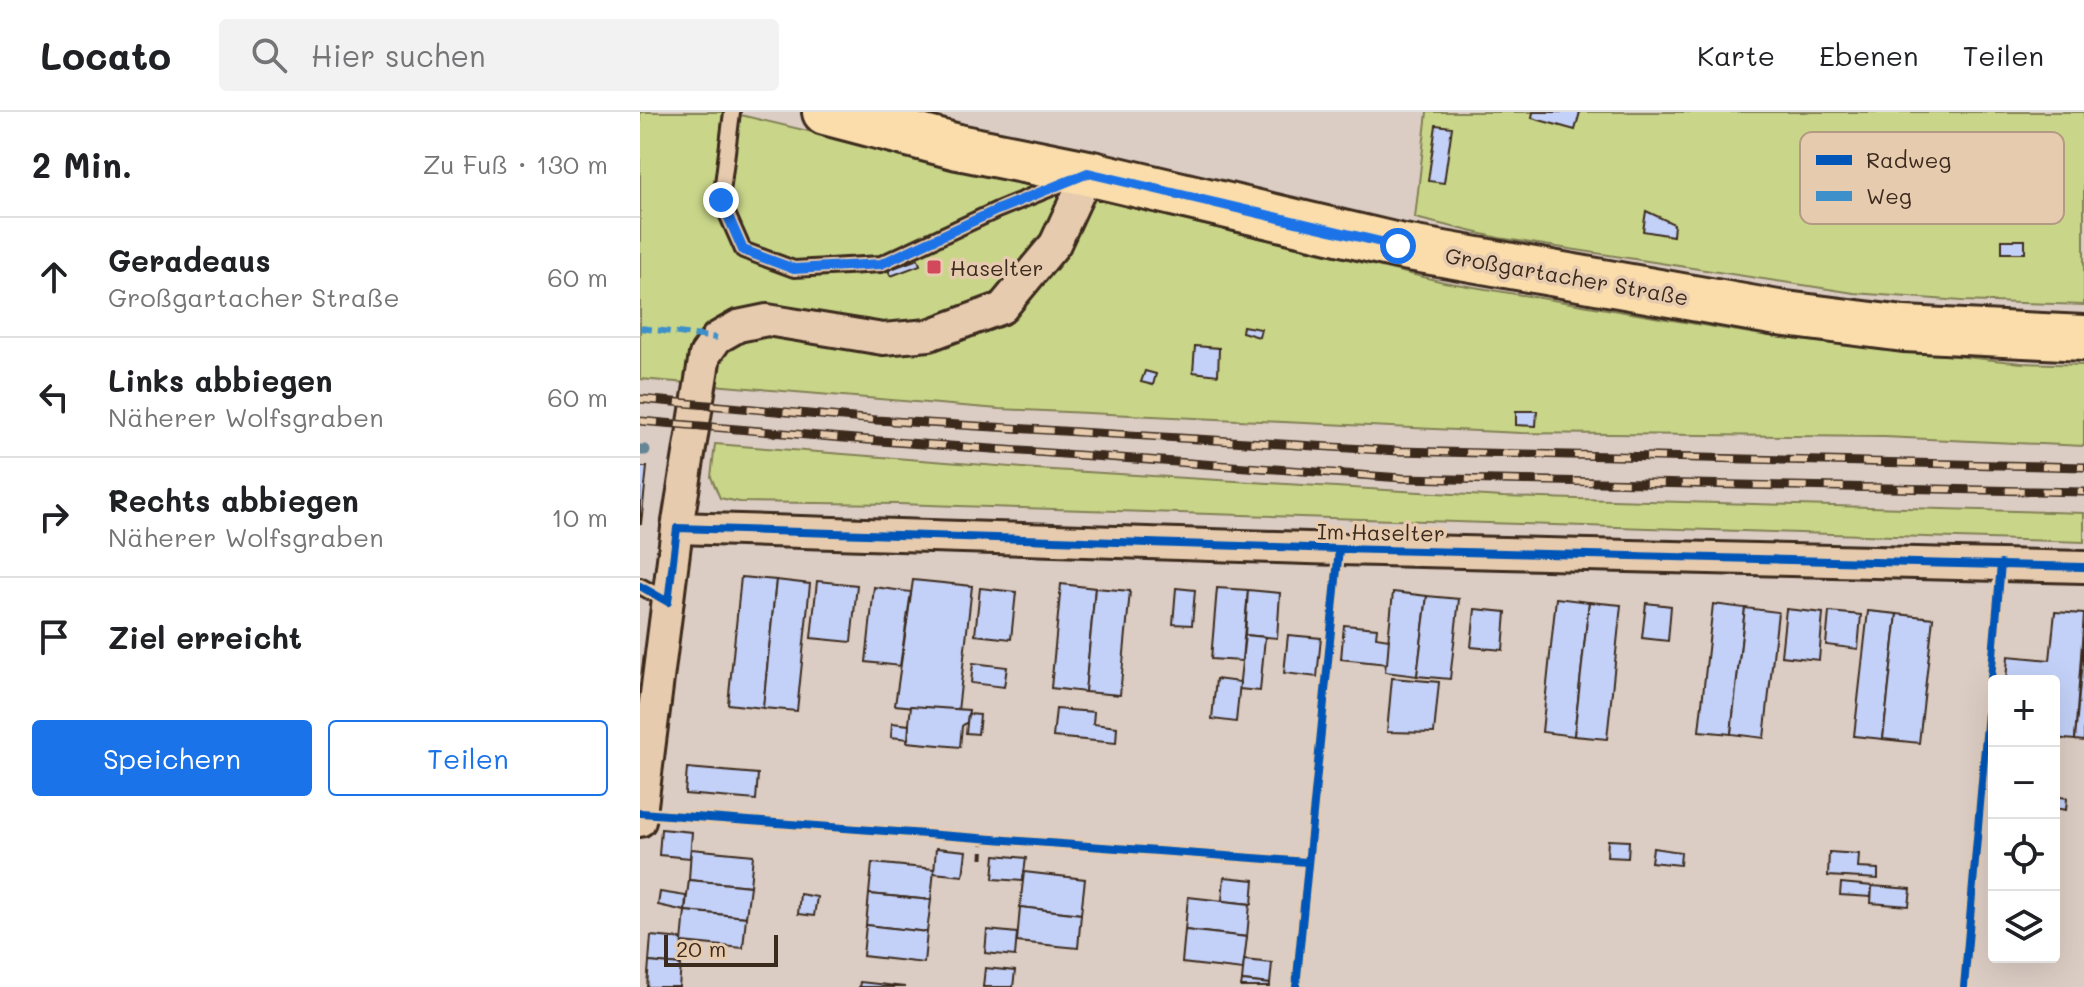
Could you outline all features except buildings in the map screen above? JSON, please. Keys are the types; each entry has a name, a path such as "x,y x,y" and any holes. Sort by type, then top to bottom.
{"main road":[{"name":"Großgartacher Straße","path":"825,112 958,147 1088,173 1398,246 1778,313 1904,329 2084,338"}],"street":[{"path":"640,821 677,528 705,355 717,338 738,326 767,320 883,339 929,335 1002,308 1055,244 1088,173"},
{"name":"Im Haselter","path":"677,528 1339,549 2084,567"}],"lane":[{"path":"732,112 721,200 743,250 794,269 881,264 997,210 1088,173"},
{"path":"640,586 668,602"}],"path":[{"path":"982,859 983,837"}],"green space":[{"path":"640,112 728,112 1444,282 1774,337 2022,363 2084,365 2084,446 1884,437 1521,433 999,409 640,379"},
{"path":"1427,112 2084,112 2084,305 1854,293 1499,238 1415,218"},
{"path":"715,444 1036,469 1503,497 2084,513 2084,542 898,504 740,502 720,498 711,477"}],"waterway":[{"path":"640,450 645,450"}],"railway":[{"path":"640,399 876,420 1398,451 2084,467"},
{"path":"640,421 1402,478 2084,492"}],"marked path":[{"path":"640,328 717,338"}],"cycle path":[{"path":"640,586 668,602 677,528 1339,549 2084,567"},
{"path":"1296,987 1339,549"},
{"path":"1964,987 2001,564"},
{"path":"641,813 1307,862"}],"place":[{"name":"Haselter","path":"934,267"}],"route":[{"path":"721,200 743,250 794,269 881,264 997,210 1088,173 1398,246"}]}
